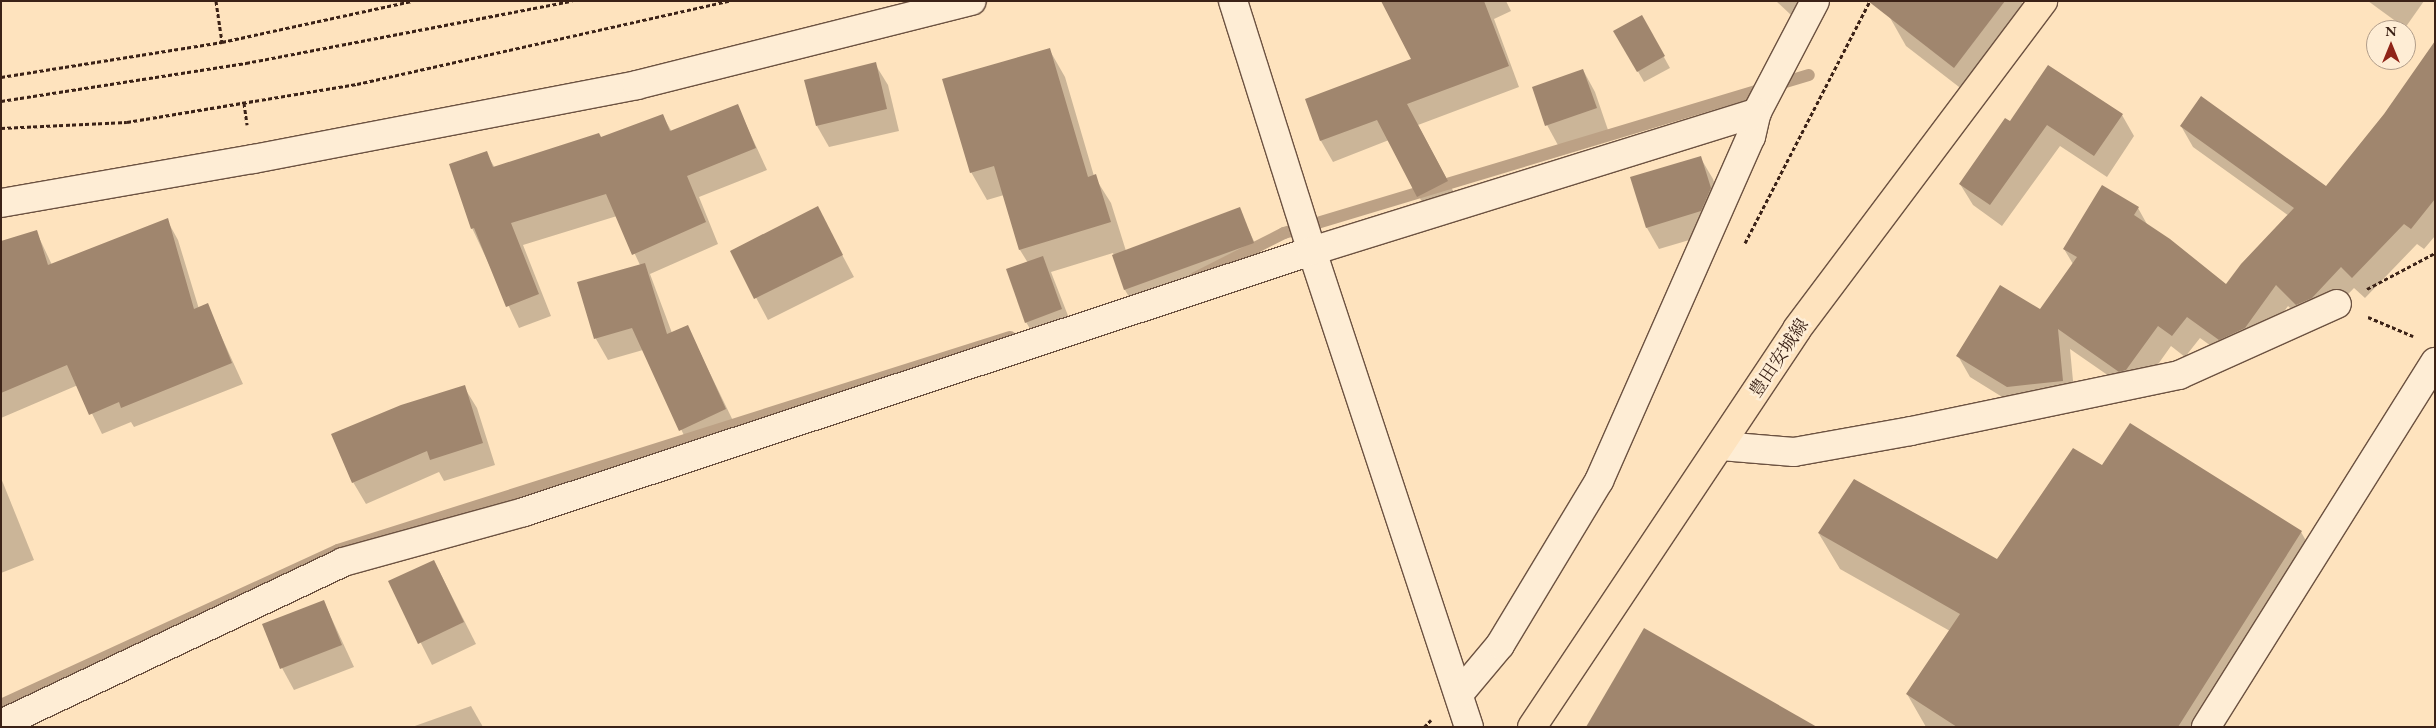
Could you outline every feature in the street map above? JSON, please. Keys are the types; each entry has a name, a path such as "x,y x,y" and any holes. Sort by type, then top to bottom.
{"main road":[{"name":"豊田安城線","path":"1532,727 1721,446 1796,329 2043,1"}],"street":[{"path":"1,203 253,159 637,85 972,1"},
{"path":"1233,1 1312,251 1469,727"},
{"path":"1459,694 1500,646 1598,481 1751,137 1757,112 1814,1"},
{"path":"1,724 343,562 524,512 1312,251 1757,112"},
{"path":"1721,446 1794,452 1911,431 2179,375 2337,304"},
{"path":"2206,727 2435,362"}],"path":[{"path":"216,1 222,42"},
{"path":"1,78 222,42 411,1"},
{"path":"1,101 246,63 572,1"},
{"path":"1,128 127,122 357,84 729,1"},
{"path":"2337,304 2435,253"},
{"path":"2337,304 2417,337"}],"building":[{"path":"1381,1 1484,1 1509,66 1407,104 1448,181 1417,197 1377,120 1320,141 1305,99 1411,59"},
{"path":"1868,1 2005,1 1954,68"},
{"path":"1642,15 1665,56 1637,72 1613,31"},
{"path":"2435,41 2435,199 2411,229 2404,224 2352,278 2341,267 2312,298 2296,305 2276,285 2245,328 2219,340 2187,317 2172,336 2158,326 2126,370 2119,372 2058,329 2063,381 2007,387 1956,356 2000,285 2040,309 2077,257 2063,249 2102,185 2139,207 2134,215 2170,239 2226,284 2241,264 2294,208 2180,126 2201,96 2326,186 2384,114"},
{"path":"1050,48 1088,177 1096,174 1111,222 1019,250 994,166 970,173 942,79"},
{"path":"876,62 887,109 816,126 804,80"},
{"path":"2048,65 2123,114 2094,156 2047,125 1990,205 1959,184 2005,118 2010,121"},
{"path":"1583,69 1597,108 1545,126 1532,87"},
{"path":"738,104 756,148 687,176 706,222 632,255 606,194 511,223 539,294 506,307 474,228 471,229 449,164 487,151 493,167 599,133 601,137 663,114 670,131"},
{"path":"1701,156 1711,188 1701,211 1646,228 1630,177"},
{"path":"818,206 843,255 754,299 730,251"},
{"path":"1240,207 1254,243 1124,290 1112,255"},
{"path":"168,218 194,309 208,303 232,363 121,408 119,402 89,415 67,365 1,393 1,241 37,230 48,265"},
{"path":"1043,256 1062,309 1025,323 1006,269"},
{"path":"645,263 667,334 688,325 726,409 679,431 632,328 594,339 577,282"},
{"path":"465,385 483,443 430,460 427,451 352,483 331,434 401,405"},
{"path":"2130,423 2302,531 2178,727 1957,727 1906,694 1960,614 1818,533 1854,479 1997,559 2073,448 2102,465"},
{"path":"434,560 464,622 418,644 388,581"},
{"path":"324,600 342,645 280,669 262,624"},
{"path":"1644,628 1817,727 1586,727"}],"waterway":[{"path":"1195,278 1284,233 1809,75"},
{"path":"1,705 338,550 1010,337"}]}
